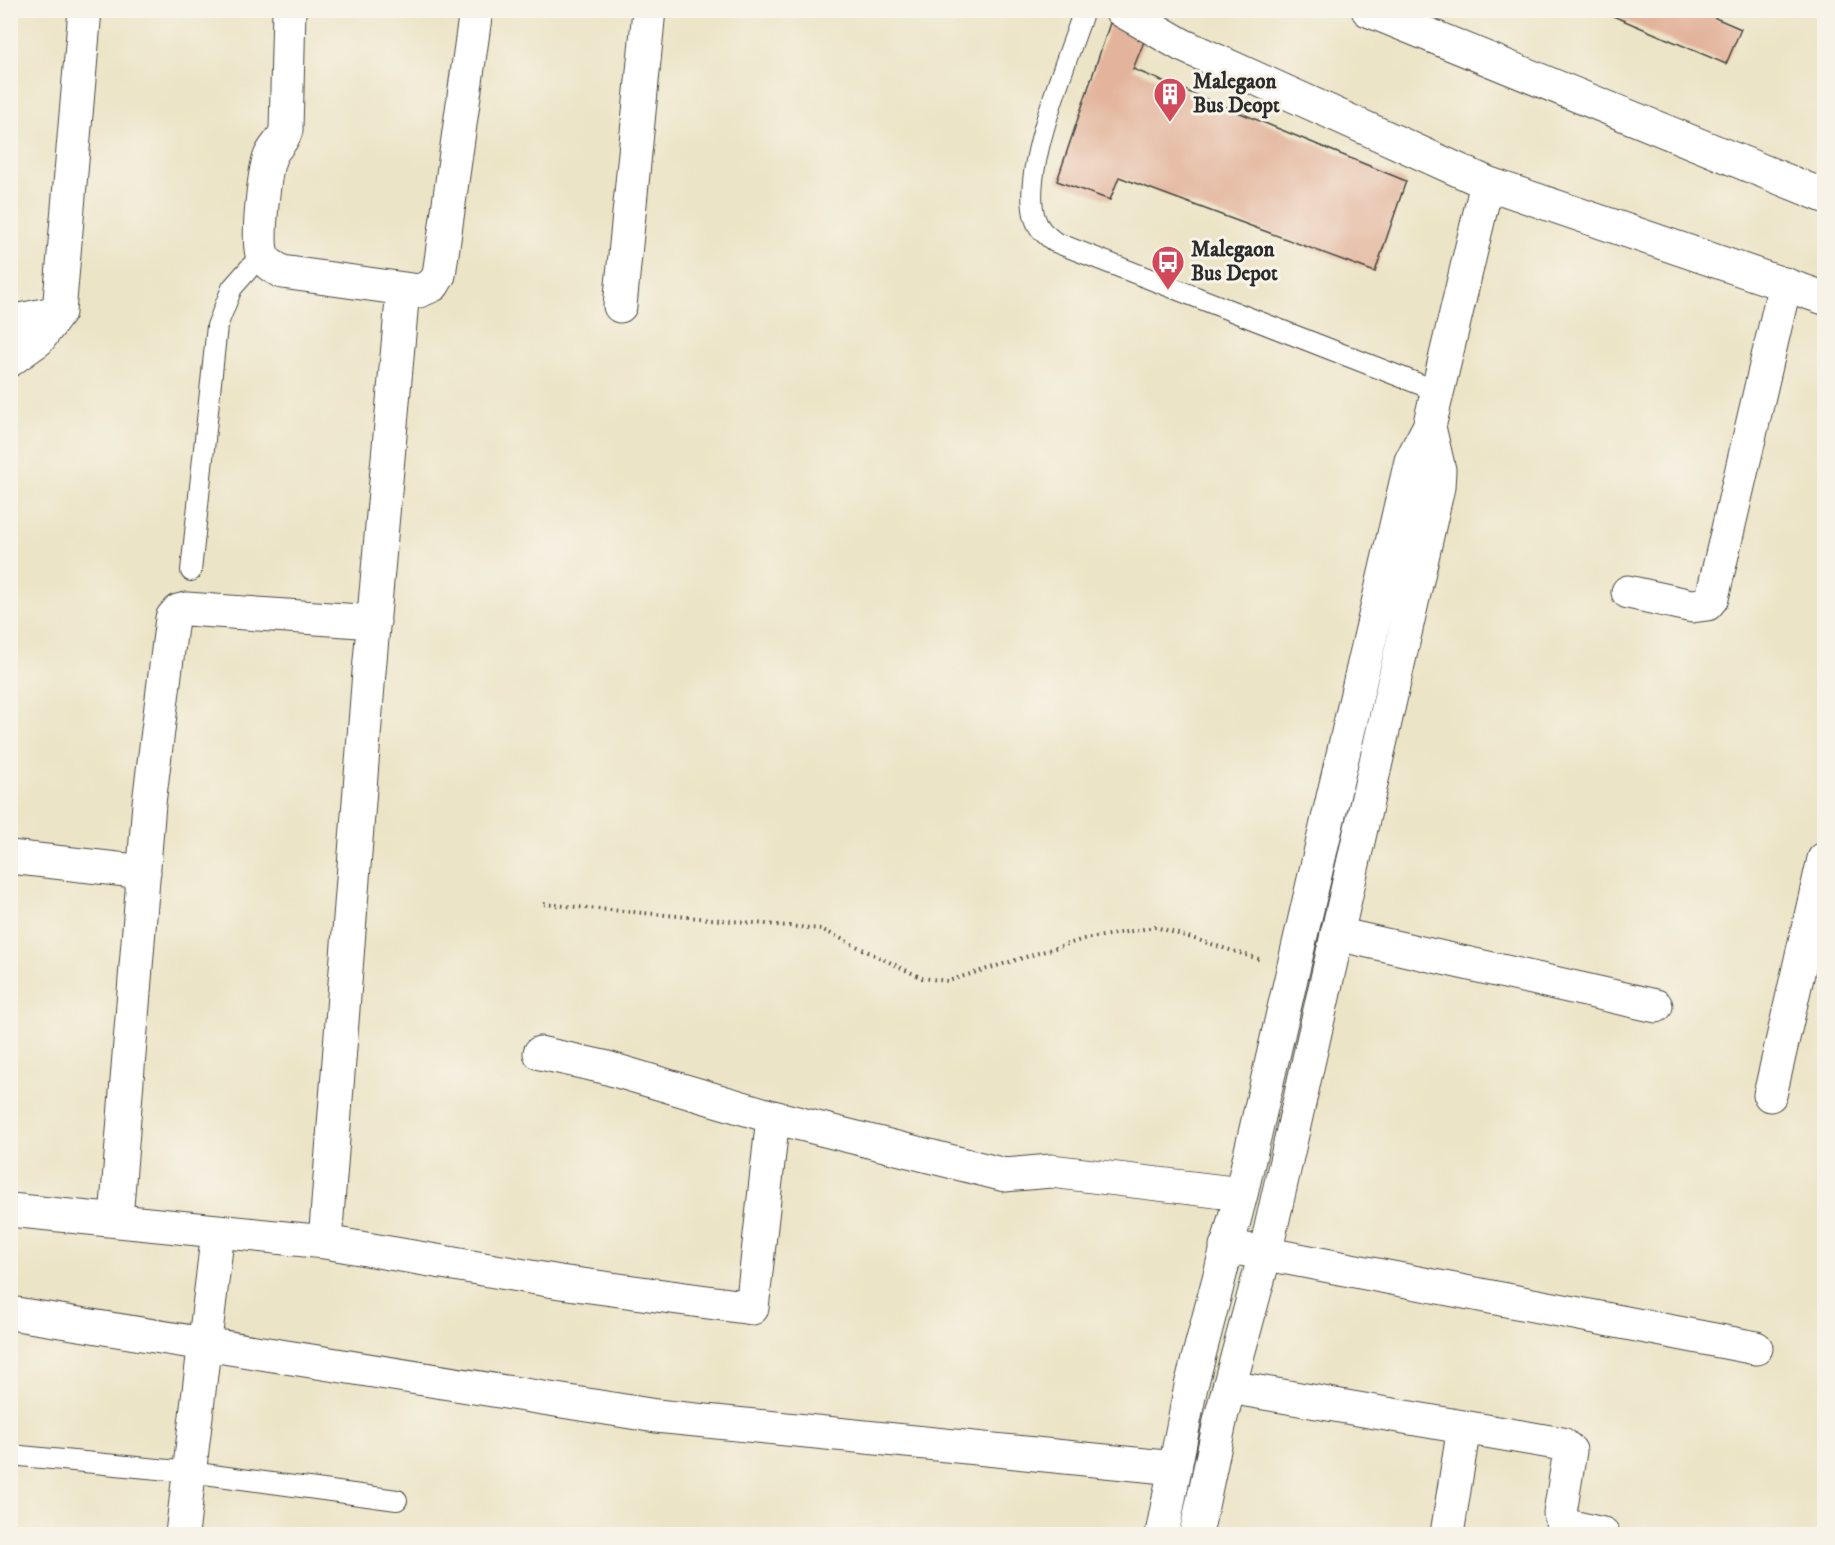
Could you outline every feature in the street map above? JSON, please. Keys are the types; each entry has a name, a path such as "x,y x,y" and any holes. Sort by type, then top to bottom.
{"main road":[{"path":"10,360 38,340 59,312 85,10"},
{"path":"290,10 286,130 284,139 270,157 259,234 262,254 269,265 282,272 419,291 433,285 439,275 476,10"},
{"path":"620,306 649,10"},
{"path":"1121,10 1182,45 1487,183 1824,298"},
{"path":"1368,10 1824,196"},
{"path":"1162,1534 1191,1386 1241,1194 1411,461 1429,427 1487,183"},
{"path":"1628,592 1692,606 1707,604 1712,598 1785,284"},
{"path":"325,1242 403,289"},
{"path":"10,322 59,312"},
{"path":"1196,1534 1229,1387 1265,1254 1438,488 1439,470 1429,427"},
{"path":"117,1219 144,872 172,618 178,611 186,609 374,622"},
{"path":"10,857 144,872"},
{"path":"1770,1095 1824,859"},
{"path":"1337,934 1656,1006"},
{"path":"540,1053 604,1068 772,1118 1005,1175 1051,1171 1241,1194"},
{"path":"10,1210 117,1219 325,1242 560,1282 752,1308 772,1118"},
{"path":"182,1534 219,1231"},
{"path":"1226,1246 1756,1348"},
{"path":"10,1314 656,1416 1175,1468"},
{"path":"1229,1387 1562,1443 1570,1451 1560,1513 1561,1528 1568,1527 1603,1534"},
{"path":"1447,1534 1464,1427"}],"lane":[{"path":"1084,10 1034,164 1032,196 1035,218 1041,231 1055,242 1437,391"},
{"path":"191,571 217,326 232,288 262,254"},
{"path":"10,1455 190,1472 397,1500"}],"path":[{"path":"544,904 821,929 922,978 948,981 1084,939 1156,927 1294,968"}],"building":[{"path":"1599,10 1697,10 1741,29 1726,64"},
{"name":"Malegaon Bus Deopt","path":"1110,23 1145,39 1133,69 1406,181 1375,272 1119,177 1110,200 1057,181"}],"place":[{"name":"Malegaon Bus Deopt","path":"1170,123"},
{"name":"Malegaon Bus Depot","path":"1168,291"}]}
